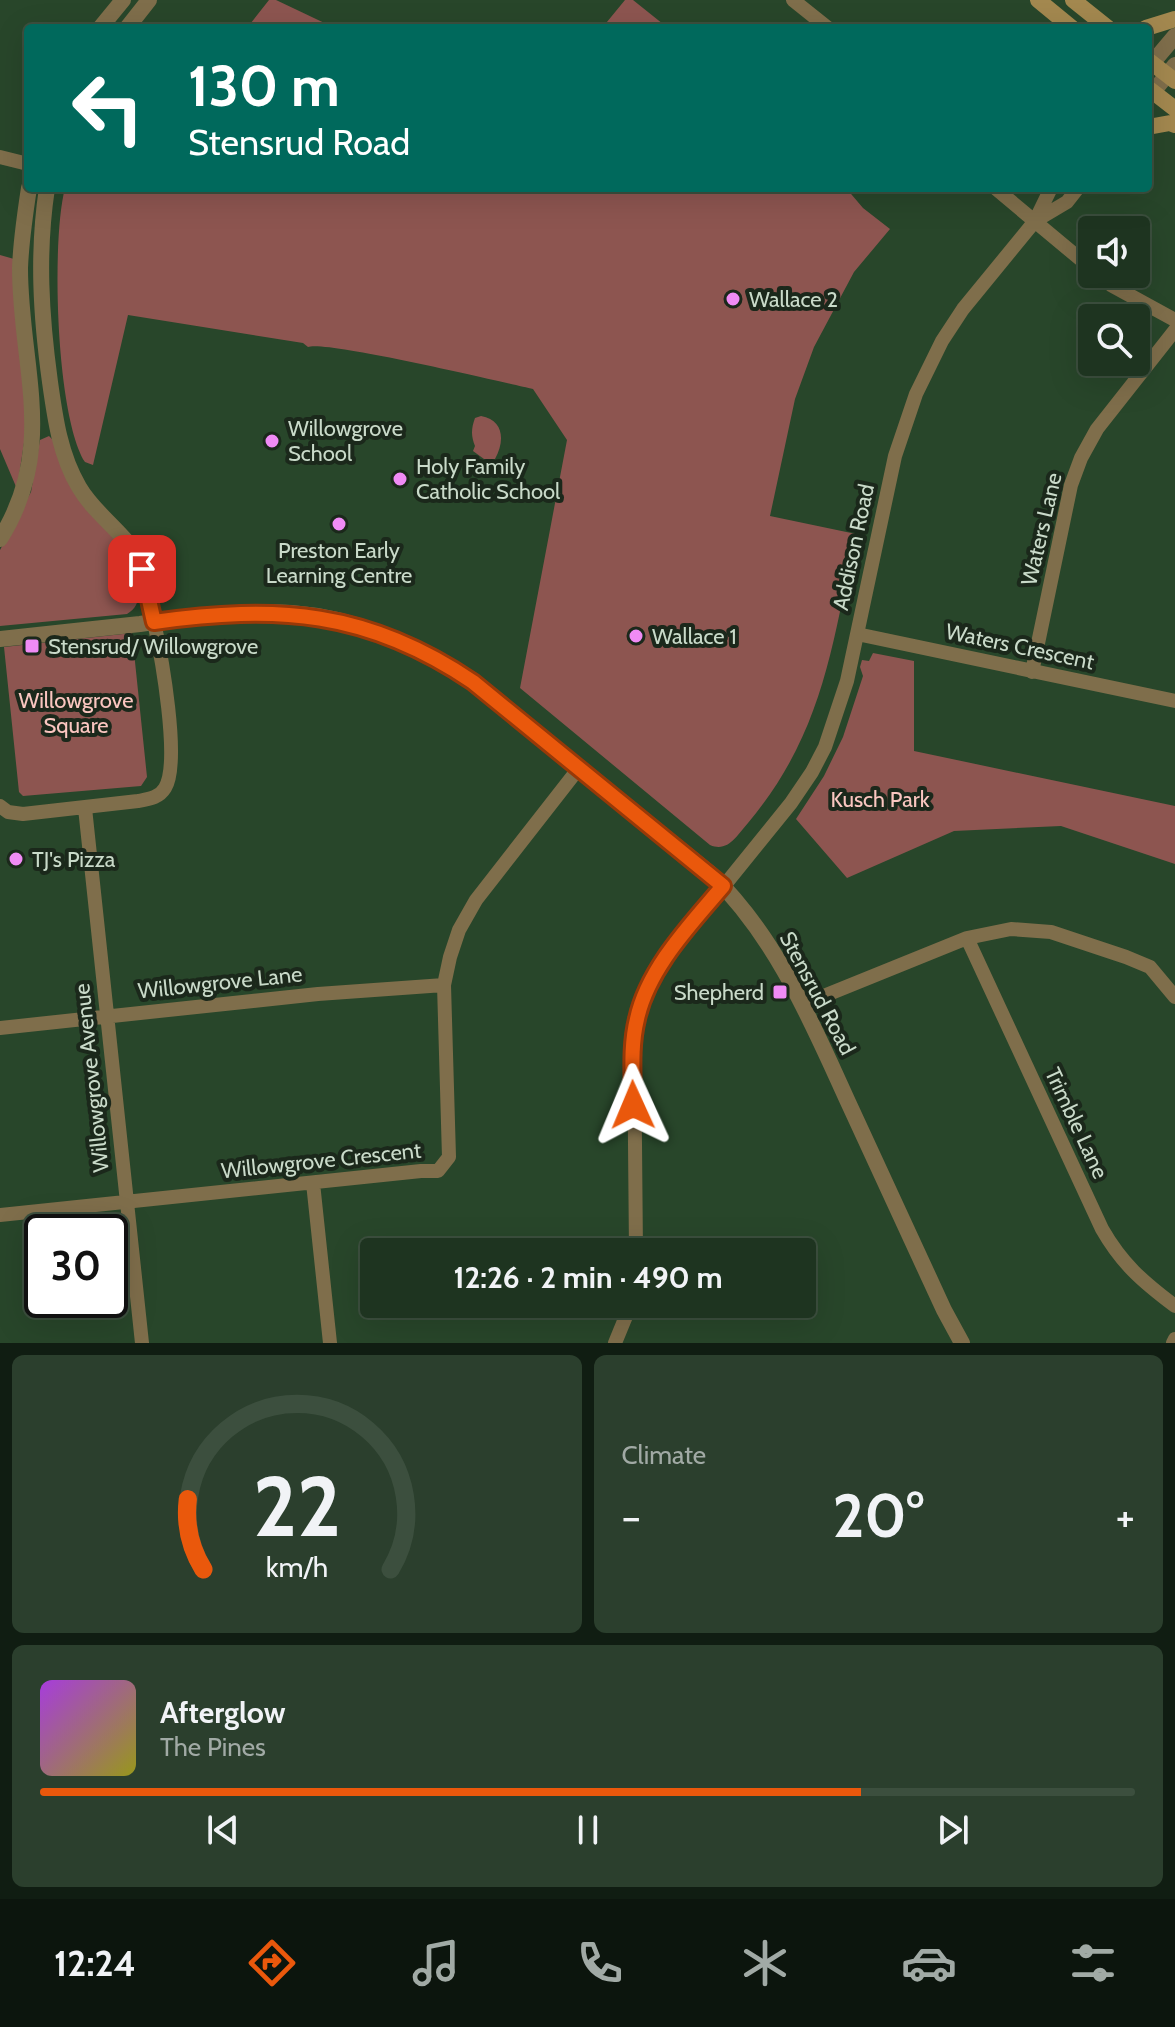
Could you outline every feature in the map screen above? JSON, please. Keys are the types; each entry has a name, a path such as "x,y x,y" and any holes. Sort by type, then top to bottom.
{"main road":[{"path":"1038,0 1067,24"},
{"path":"1073,0 1103,24"},
{"path":"1152,26 1175,19"},
{"path":"1152,65 1172,74"},
{"path":"1152,93 1175,109"},
{"path":"1152,126 1175,125"}],"street":[{"path":"103,24 123,0"},
{"path":"130,24 149,0"},
{"path":"793,0 823,24"},
{"path":"1152,61 1175,36"},
{"path":"1152,90 1172,74"},
{"path":"0,157 24,163"},
{"path":"0,539 24,494 30,472 33,437 20,269 28,192"},
{"path":"0,806 8,812 23,814 154,798 163,792 170,773 169,728 154,622 142,569 128,543 79,488 57,434 43,332 39,273 46,192"},
{"path":"1000,192 1078,257"},
{"name":"Addison Road","path":"636,1238 632,1057 637,1016 646,990 660,965 791,803 812,772 835,720 895,456 916,394 942,341 963,309 1035,221 1049,192"},
{"name":"Addison Road","path":"1035,221 1067,202 1075,192"},
{"path":"1116,288 1175,320"},
{"name":"Waters Lane","path":"1032,672 1071,485 1081,458 1097,429 1175,330"},
{"name":"Stensrud Road","path":"0,639 226,614 293,613 366,628 412,646 456,670 723,886 767,941 804,1004 962,1343"},
{"name":"Waters Crescent","path":"857,634 1175,701"},
{"name":"Willowgrove Crescent","path":"0,1215 438,1171 449,1157 444,985 459,930 476,900 579,768"},
{"name":"Willowgrove Avenue","path":"85,808 142,1343"},
{"path":"804,1004 967,938 1011,929 1051,932 1150,967 1175,997"},
{"name":"Trimble Lane","path":"967,938 1102,1229 1117,1255 1138,1278 1175,1306"},
{"name":"Willowgrove Lane","path":"0,1028 318,994 444,985"},
{"path":"313,1183 330,1343"},
{"path":"615,1343 625,1318"}],"green space":[{"path":"269,0 276,0 327,24 250,24"},
{"path":"625,0 633,0 663,24 605,24"},
{"path":"64,192 849,192 863,208 890,229 854,272 814,347 795,399 770,516 856,534 822,686 809,721 794,755 773,789 736,837 722,847 710,845 520,688 567,440 533,389 378,355 308,347 303,343 128,315 93,465 85,462 75,439 62,369 58,286"},
{"path":"0,255 14,259 27,423 17,489 0,449"},
{"path":"481,416 494,422 500,432 495,459 484,459 473,451 473,426 475,418"},
{"path":"49,436 65,456 127,555 135,573 137,604 127,614 0,626 0,550 31,492 40,440"},
{"name":"Willowgrove Square","path":"132,633 147,777 141,786 23,796 19,792 4,647"},
{"name":"Kusch Park","path":"873,653 914,661 914,751 1175,806 1175,864 1061,826 954,831 847,878 796,819 824,776 843,737 863,676 860,667 862,660 869,661"}],"place":[{"name":"Wallace 2","path":"733,299"},
{"name":"Willowgrove School","path":"272,441"},
{"name":"Holy Family Catholic School","path":"400,479"},
{"name":"Preston Early Learning Centre","path":"339,524"},
{"name":"Wallace 1","path":"636,636"},
{"name":"Stensrud/ Willowgrove","path":"32,646"},
{"name":"TJ's Pizza","path":"16,859"},
{"name":"Shepherd","path":"780,992"}],"route":[{"path":"142,569 154,622 226,614 293,613 366,628 434,657 473,682 723,886 660,965 646,990 634,1036 633,1105"}]}
